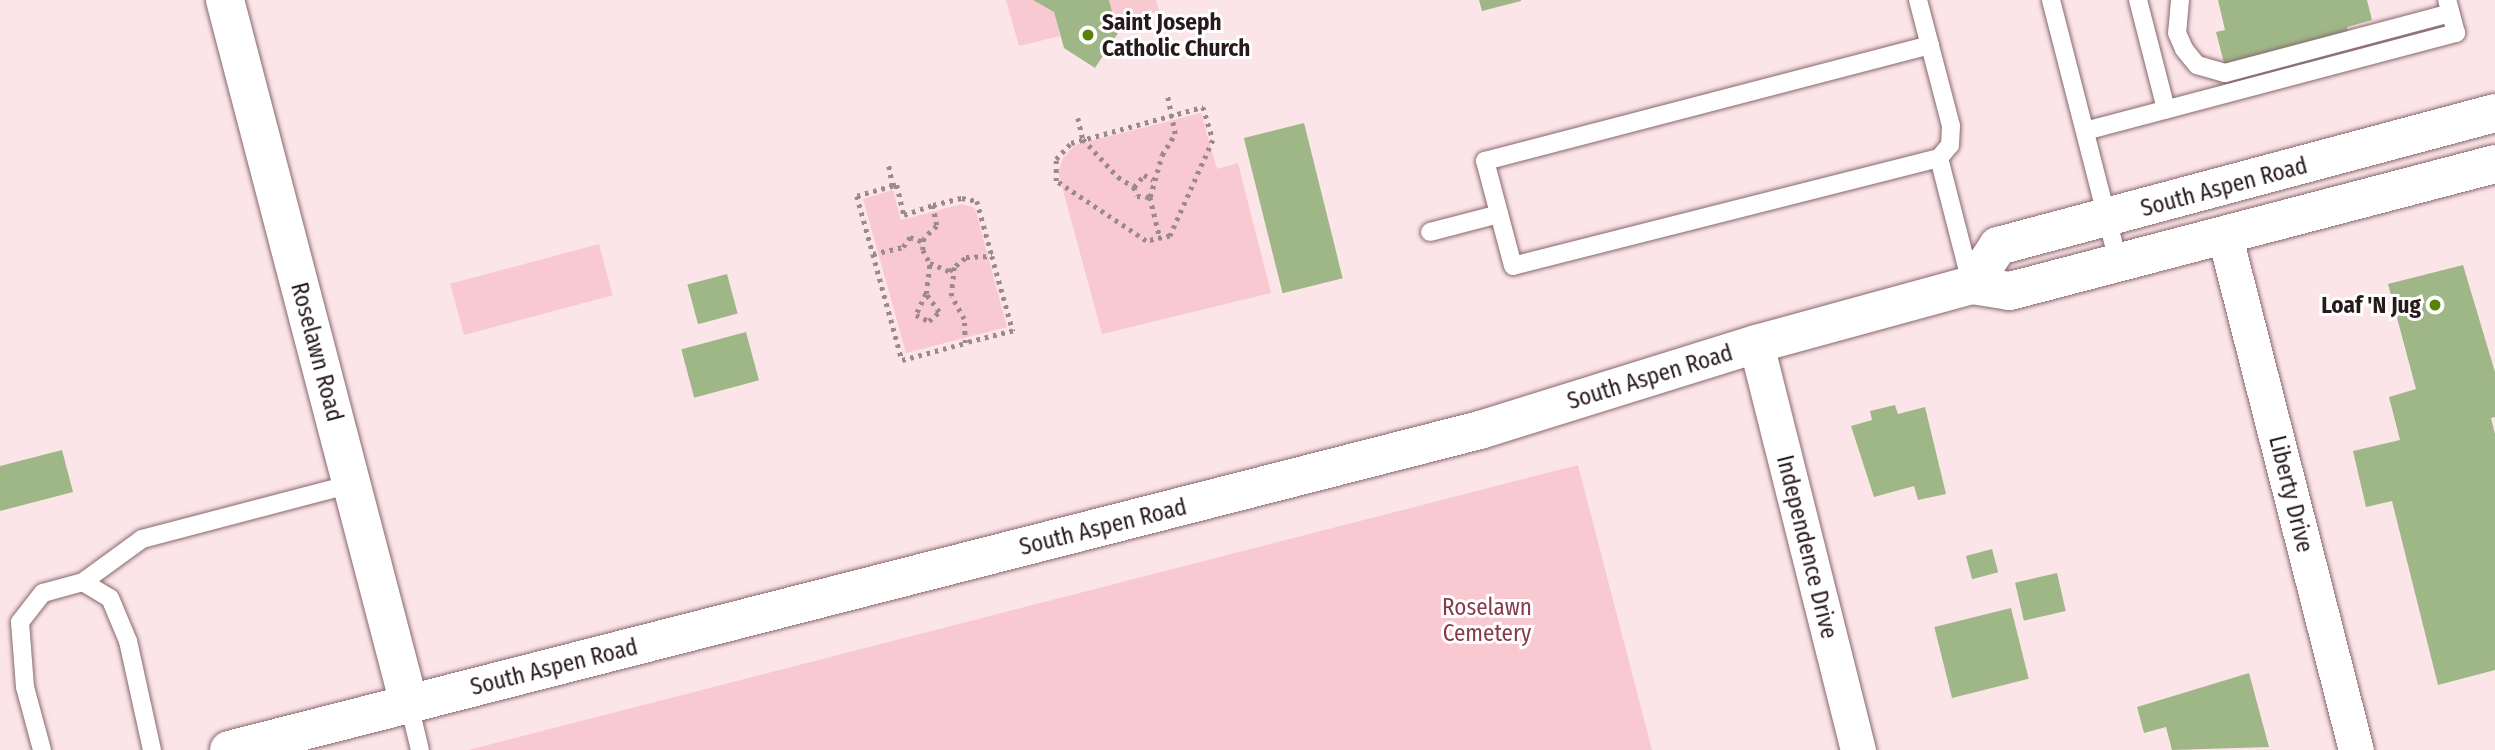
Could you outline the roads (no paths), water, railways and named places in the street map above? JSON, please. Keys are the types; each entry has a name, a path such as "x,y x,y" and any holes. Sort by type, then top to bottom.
{"street":[{"name":"Roselawn Road","path":"225,0 409,704"},
{"name":"South Aspen Road","path":"1972,285 1998,246 2495,113"},
{"name":"South Aspen Road","path":"229,750 1480,430 1756,344 1972,285 2010,291 2119,265 2495,164"},
{"name":"Liberty Drive","path":"2225,237 2356,750"},
{"name":"Independence Drive","path":"1756,344 1858,750"}],"lane":[{"path":"1918,0 1930,45 1951,126 1950,145 1940,158 1513,266 1485,161 1930,45"},
{"path":"2051,0 2119,265"},
{"path":"2138,0 2166,110"},
{"path":"2085,131 2456,33 2449,7 2225,73 2197,65 2184,49 2177,33 2180,0"},
{"path":"1940,158 1972,285"},
{"path":"1430,232 1499,214"},
{"path":"42,750 25,687 20,622 43,593 83,582 142,539 352,484"},
{"path":"83,582 110,598 128,641 152,750"},
{"path":"409,704 420,750"}],"place":[{"name":"Saint Joseph Catholic Church","path":"1088,35"},
{"name":"Loaf 'N Jug","path":"2435,305"}],"park label":[{"name":"Roselawn Cemetery","path":"1487,620"}]}
